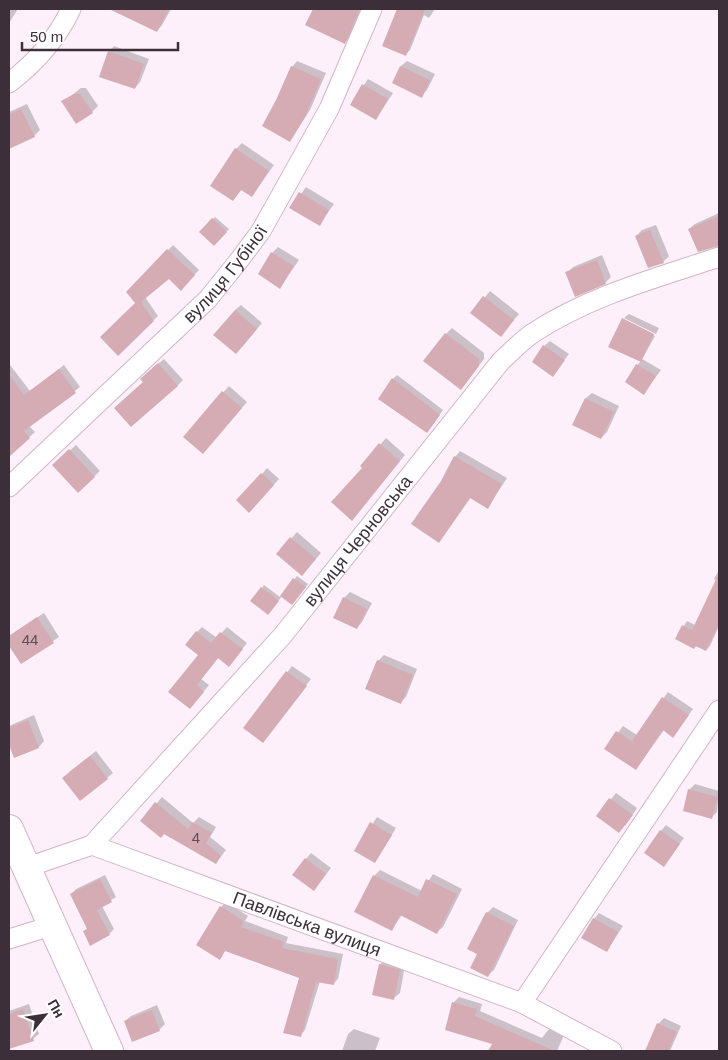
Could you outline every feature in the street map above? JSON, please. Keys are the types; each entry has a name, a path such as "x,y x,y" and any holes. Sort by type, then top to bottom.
{"main road":[{"path":"9,829 51,926 109,1051"}],"street":[{"path":"9,83 25,70 50,44 71,9"},
{"name":"вулиця Губіної","path":"9,487 208,299 243,255 261,231 329,109 372,9"},
{"name":"вулиця Черновська","path":"25,868 92,846 283,635 501,361 532,334 570,313 621,289 719,257"},
{"path":"522,1003 719,710"},
{"name":"Павлівська вулиця","path":"92,846 522,1003 612,1051"},
{"path":"9,939 51,926"}],"building":[{"path":"109,9 169,9 157,32"},
{"path":"313,9 360,9 345,44 305,25"},
{"path":"397,9 425,9 406,56 382,46"},
{"path":"108,51 144,64 135,89 99,77"},
{"path":"291,66 321,79 305,117 290,142 262,126"},
{"path":"400,66 430,80 422,98 392,83"},
{"path":"362,84 388,99 376,120 350,105"},
{"path":"74,94 80,94 93,113 76,124 61,101"},
{"path":"21,109 35,137 9,149 9,115"},
{"path":"235,148 269,171 252,197 241,190 233,201 210,186"},
{"path":"299,192 329,210 320,226 289,208"},
{"path":"719,216 719,246 698,252 688,229"},
{"path":"212,218 227,232 214,246 199,232"},
{"path":"650,230 664,263 648,268 635,236"},
{"path":"167,249 195,275 181,291 169,279 141,302 154,321 118,356 100,337 135,303 126,292"},
{"path":"271,252 294,266 280,289 258,274"},
{"path":"597,260 606,284 575,297 565,272"},
{"path":"483,296 514,320 501,337 470,313"},
{"path":"235,310 257,329 236,354 213,335"},
{"path":"622,318 654,334 641,362 608,347"},
{"path":"445,333 479,359 479,366 461,390 423,361"},
{"path":"543,345 565,360 553,377 532,362"},
{"path":"158,363 178,386 131,427 114,408 143,382 140,379"},
{"path":"636,364 656,376 644,395 625,382"},
{"path":"59,369 76,393 24,431 30,438 9,457 9,374 24,395"},
{"path":"392,378 440,415 427,433 378,399"},
{"path":"222,391 242,408 203,454 183,437"},
{"path":"585,398 614,412 601,439 572,425"},
{"path":"379,443 400,461 352,521 331,502 362,468 360,466"},
{"path":"69,449 95,477 78,493 52,465"},
{"path":"454,456 502,484 488,509 470,498 439,543 411,524 441,481"},
{"path":"261,473 274,485 249,513 236,500"},
{"path":"290,537 316,559 302,576 276,554"},
{"path":"719,573 719,624 706,651 696,646 694,649 675,639 682,625 692,630"},
{"path":"293,578 306,587 292,605 280,596"},
{"path":"261,587 279,601 268,615 250,601"},
{"path":"343,597 367,609 357,629 333,618"},
{"path":"37,617 54,643 21,664 9,646 9,636"},
{"path":"196,631 211,643 220,632 243,649 229,667 218,658 197,685 204,692 190,709 168,692 198,655 185,645"},
{"path":"377,660 413,675 401,704 365,689"},
{"path":"286,671 307,686 263,743 243,728"},
{"path":"662,697 689,715 673,738 663,730 636,770 604,749 616,731 632,741"},
{"path":"28,720 39,748 14,758 9,745 9,728"},
{"path":"90,756 108,779 80,801 62,778"},
{"path":"688,789 718,797 712,819 683,811"},
{"path":"609,798 633,815 619,833 596,816"},
{"path":"155,802 188,829 192,822 212,833 206,843 221,856 216,864 164,834 161,838 140,821"},
{"path":"370,822 392,835 375,863 354,851"},
{"path":"660,830 680,844 664,867 644,853"},
{"path":"305,858 326,874 314,891 292,875"},
{"path":"373,875 418,897 426,879 457,894 437,934 400,915 392,931 354,912"},
{"path":"100,879 112,902 97,910 110,935 90,946 83,931 87,929 70,894"},
{"path":"220,906 244,921 241,927 284,942 282,948 338,959 334,985 316,982 301,1037 283,1033 299,978 225,951 220,960 196,945"},
{"path":"486,912 514,926 488,977 470,968 477,954 467,949"},
{"path":"593,918 618,932 607,952 581,938"},
{"path":"379,964 400,970 394,1000 372,995"},
{"path":"452,1002 477,1009 475,1016 555,1051 488,1051 492,1044 445,1030"},
{"path":"23,1009 34,1041 9,1049 9,1014"},
{"path":"152,1010 160,1031 132,1042 124,1021"},
{"path":"657,1023 677,1032 668,1051 645,1051"}]}
